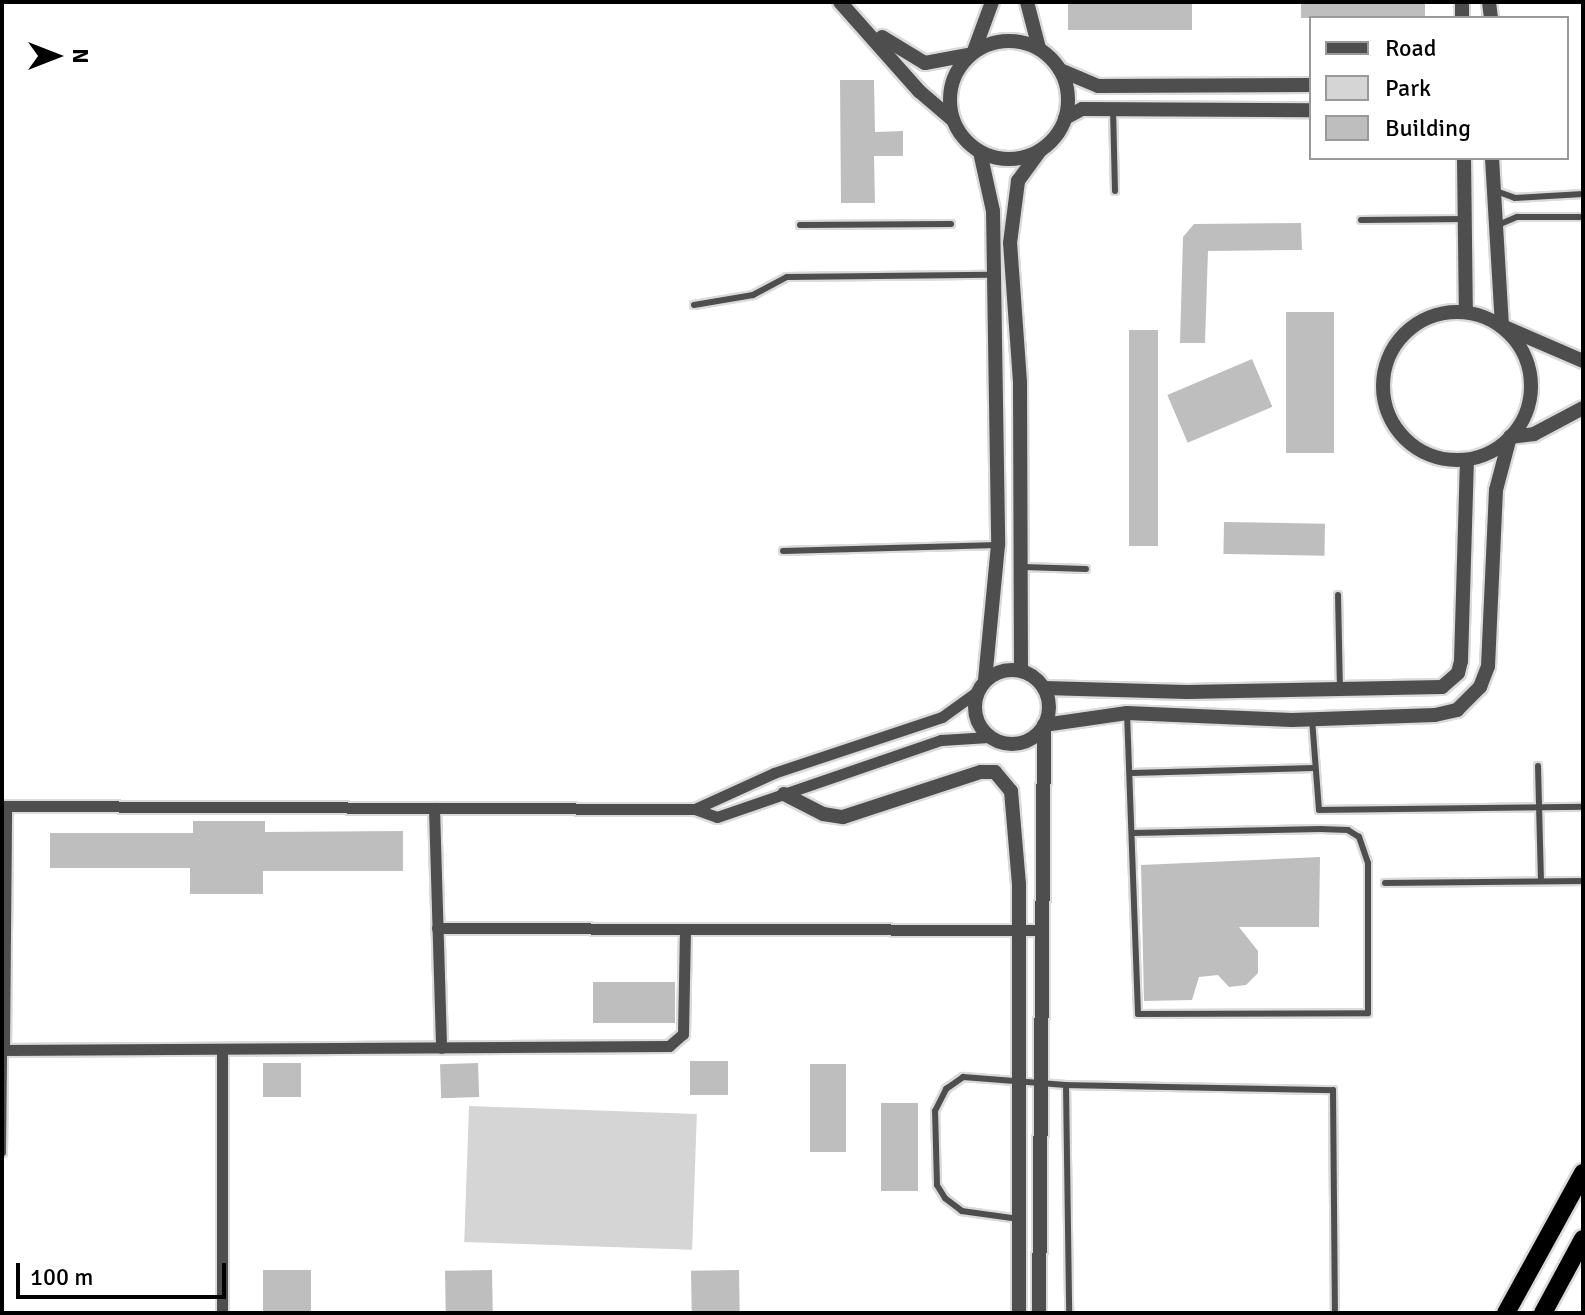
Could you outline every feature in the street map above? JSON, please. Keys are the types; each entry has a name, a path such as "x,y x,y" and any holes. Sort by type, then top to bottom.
{"highway":[{"path":"1506,1313 1583,1173"},
{"path":"1543,1313 1583,1239"}],"street":[{"path":"840,2 868,28 919,91 954,120 980,152 993,211 990,275 998,545 982,685 975,716 989,737"},
{"path":"954,120 950,93 954,76 973,53 992,2"},
{"path":"1027,2 1039,48 1060,70 1098,86 1309,85"},
{"path":"868,28 925,63 973,53 1006,40 1039,48"},
{"path":"1060,70 1068,93 1065,118"},
{"path":"1021,671 1020,382 1010,243 1018,181 1065,118 1082,109 1309,110"},
{"path":"980,152 1010,160 1040,151"},
{"path":"1464,160 1466,312"},
{"path":"1492,160 1502,326 1521,348 1531,376 1526,414 1510,437 1485,455 1467,460 1432,456 1409,442 1392,421 1383,386 1391,351 1408,330 1431,316 1466,312 1502,326 1583,361"},
{"path":"1510,437 1534,434 1583,408"},
{"path":"685,930 683,1034 669,1046 3,1050 4,806 695,809 717,817 941,740 989,737 1013,745 1036,735 1044,725 1127,713 1312,719 1449,713 1480,687 1488,666 1496,490 1510,437"},
{"path":"1044,688 1431,689 1458,673 1467,460"},
{"path":"695,809 774,773 942,717 982,685 1008,670 1021,671 1044,688 1048,700 1044,725 1039,1313"},
{"path":"774,773 784,794 823,814 843,817 959,776 995,772 1011,791 1020,930 1019,1313"},
{"path":"434,808 441,1048"},
{"path":"437,928 1042,930"},
{"path":"222,1050 222,1313"}],"lane":[{"path":"1113,109 1115,191"},
{"path":"1493,189 1515,198 1583,194"},
{"path":"1494,226 1517,217 1583,217"},
{"path":"1361,220 1466,219"},
{"path":"800,225 951,224"},
{"path":"694,305 753,295 787,277 990,275"},
{"path":"783,551 998,545"},
{"path":"1019,566 1086,569"},
{"path":"1338,595 1340,690"},
{"path":"1127,713 1132,773 1133,833 1138,1014 1368,1013 1368,863 1359,837 1348,830 1320,829 1133,833"},
{"path":"1312,719 1319,810 1583,807"},
{"path":"1538,766 1541,881"},
{"path":"1132,773 1314,768"},
{"path":"1385,883 1583,881"},
{"path":"3,1050 3,1153"},
{"path":"1020,1219 980,1217 945,1198 937,1185 935,1111 946,1089 963,1077 1020,1079 1066,1085 1333,1090 1335,1313"},
{"path":"1066,1085 1069,1313"}],"green space":[{"path":"469,1106 697,1114 692,1250 464,1242"}],"building":[{"path":"1068,2 1192,2 1192,30 1068,30"},
{"path":"1301,2 1425,2 1425,16 1301,18"},
{"path":"840,80 874,80 875,132 903,131 903,156 874,156 875,203 841,203"},
{"path":"1301,223 1302,250 1208,251 1205,343 1180,343 1183,237 1194,224"},
{"path":"1286,312 1334,312 1334,453 1286,453"},
{"path":"1129,330 1158,330 1158,546 1129,546"},
{"path":"1252,359 1272,407 1188,443 1167,395"},
{"path":"1224,522 1325,524 1324,556 1223,554"},
{"path":"193,821 265,821 265,832 403,831 403,871 263,871 263,894 190,894 190,868 50,868 50,833 193,833"},
{"path":"1320,857 1319,927 1239,927 1258,951 1258,973 1246,985 1229,987 1218,975 1199,977 1192,1000 1144,1001 1141,865"},
{"path":"593,982 675,982 675,1023 593,1023"},
{"path":"690,1061 728,1061 728,1095 690,1095"},
{"path":"263,1063 301,1063 301,1097 263,1097"},
{"path":"478,1063 479,1097 441,1098 440,1064"},
{"path":"810,1064 846,1064 846,1152 810,1152"},
{"path":"881,1103 918,1103 918,1191 881,1191"},
{"path":"263,1270 311,1270 311,1313 263,1313"},
{"path":"492,1270 493,1313 446,1313 445,1271"},
{"path":"739,1270 740,1313 692,1313 691,1271"}]}
